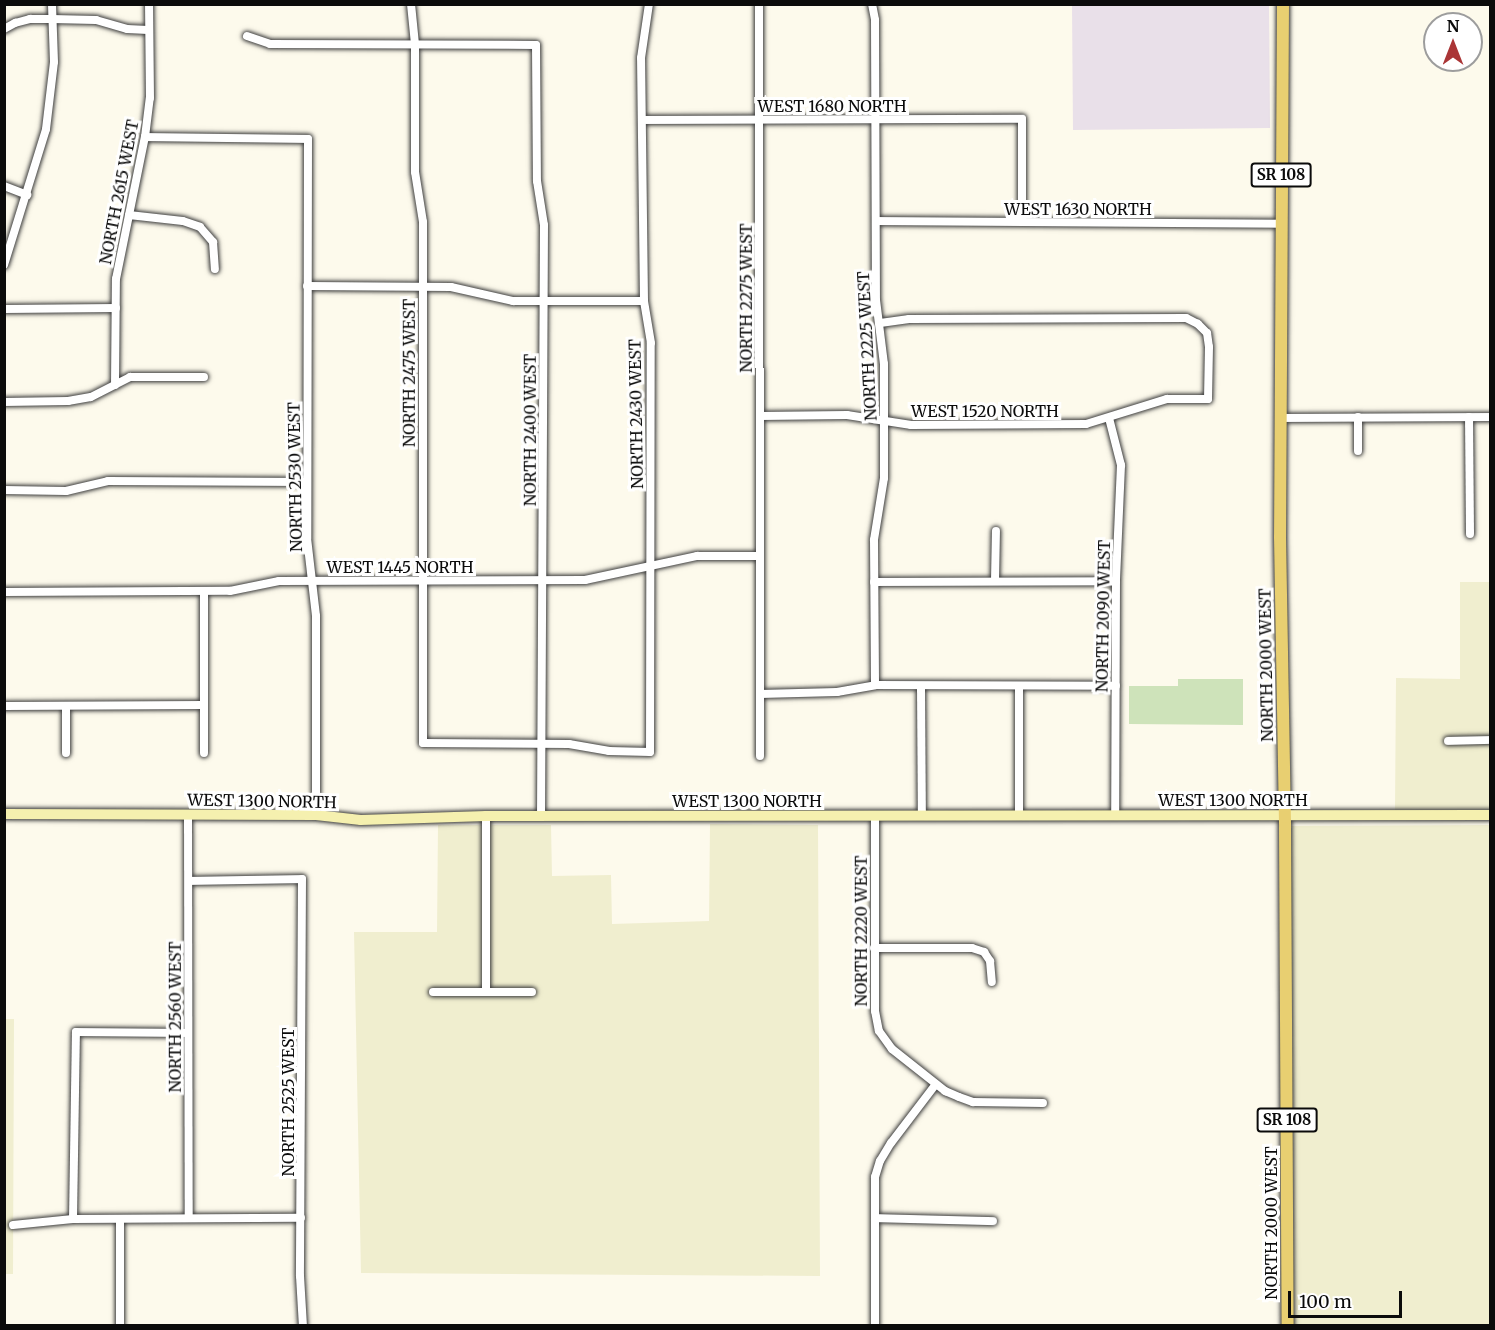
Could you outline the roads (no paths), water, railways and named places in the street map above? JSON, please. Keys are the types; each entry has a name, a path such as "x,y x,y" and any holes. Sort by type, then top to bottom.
{"main road":[{"name":"NORTH 2000 WEST","path":"1283,4 1280,224 1287,1326"}],"street":[{"path":"4,265 46,129 54,62 52,4"},
{"name":"NORTH 2615 WEST","path":"115,385 116,279 145,136 150,98 148,4"},
{"name":"NORTH 2475 WEST","path":"411,4 415,44 415,172 423,222 423,743 542,744"},
{"name":"NORTH 2430 WEST","path":"542,744 569,744 609,751 650,752 651,343 644,301 641,58 649,4"},
{"name":"NORTH 2275 WEST","path":"759,4 760,756"},
{"name":"NORTH 2225 WEST","path":"872,4 875,20 876,300 880,323 884,422 884,478 874,540 875,685"},
{"path":"4,29 23,21 52,19 96,20 127,29 148,30"},
{"path":"247,36 270,44 415,44"},
{"name":"NORTH 2400 WEST","path":"415,44 536,45 537,181 544,225 541,816"},
{"name":"WEST 1680 NORTH","path":"642,120 1022,119 1022,222"},
{"name":"NORTH 2530 WEST","path":"145,136 308,139 307,538 316,616 316,815"},
{"path":"4,186 27,195"},
{"path":"129,215 183,221 200,227 213,242 215,269"},
{"name":"WEST 1630 NORTH","path":"876,221 1280,224"},
{"path":"307,286 423,287 472,290 513,301 644,301"},
{"path":"4,309 116,308"},
{"name":"WEST 1520 NORTH","path":"760,416 847,415 911,425 1086,424 1167,399 1208,399 1207,333 1198,324 1186,318 909,319 880,323"},
{"path":"4,402 68,401 91,397 130,377 204,377"},
{"path":"1358,417 1358,451"},
{"path":"1469,417 1470,534"},
{"path":"1281,418 1491,417"},
{"name":"NORTH 2090 WEST","path":"1109,418 1121,465 1116,581 1115,815"},
{"path":"4,490 66,491 108,481 307,482"},
{"path":"995,581 996,531"},
{"name":"WEST 1445 NORTH","path":"4,592 230,591 279,581 605,578 697,556 760,556"},
{"path":"874,582 1116,581"},
{"path":"204,591 204,753"},
{"path":"760,694 837,692 875,685 921,687 1116,686"},
{"path":"1019,686 1019,816"},
{"path":"921,687 922,816"},
{"path":"4,706 204,705"},
{"path":"66,706 66,753"},
{"path":"1448,741 1491,740"},
{"name":"WEST 1300 NORTH","path":"4,814 316,815 361,820 486,816 1491,815"},
{"name":"NORTH 2560 WEST","path":"188,815 189,1218"},
{"path":"486,816 486,992"},
{"name":"NORTH 2220 WEST","path":"875,816 875,1011 879,1031 892,1049 945,1091 973,1102 1044,1103"},
{"name":"NORTH 2525 WEST","path":"189,881 302,879 300,1276 303,1326"},
{"path":"874,948 972,948 984,952 990,961 992,982"},
{"path":"433,992 532,992"},
{"path":"73,1219 76,1032 188,1033"},
{"path":"875,1326 875,1178 880,1161 936,1084"},
{"path":"13,1225 73,1219 301,1218"},
{"path":"875,1218 993,1221"},
{"path":"120,1220 120,1326"}]}
